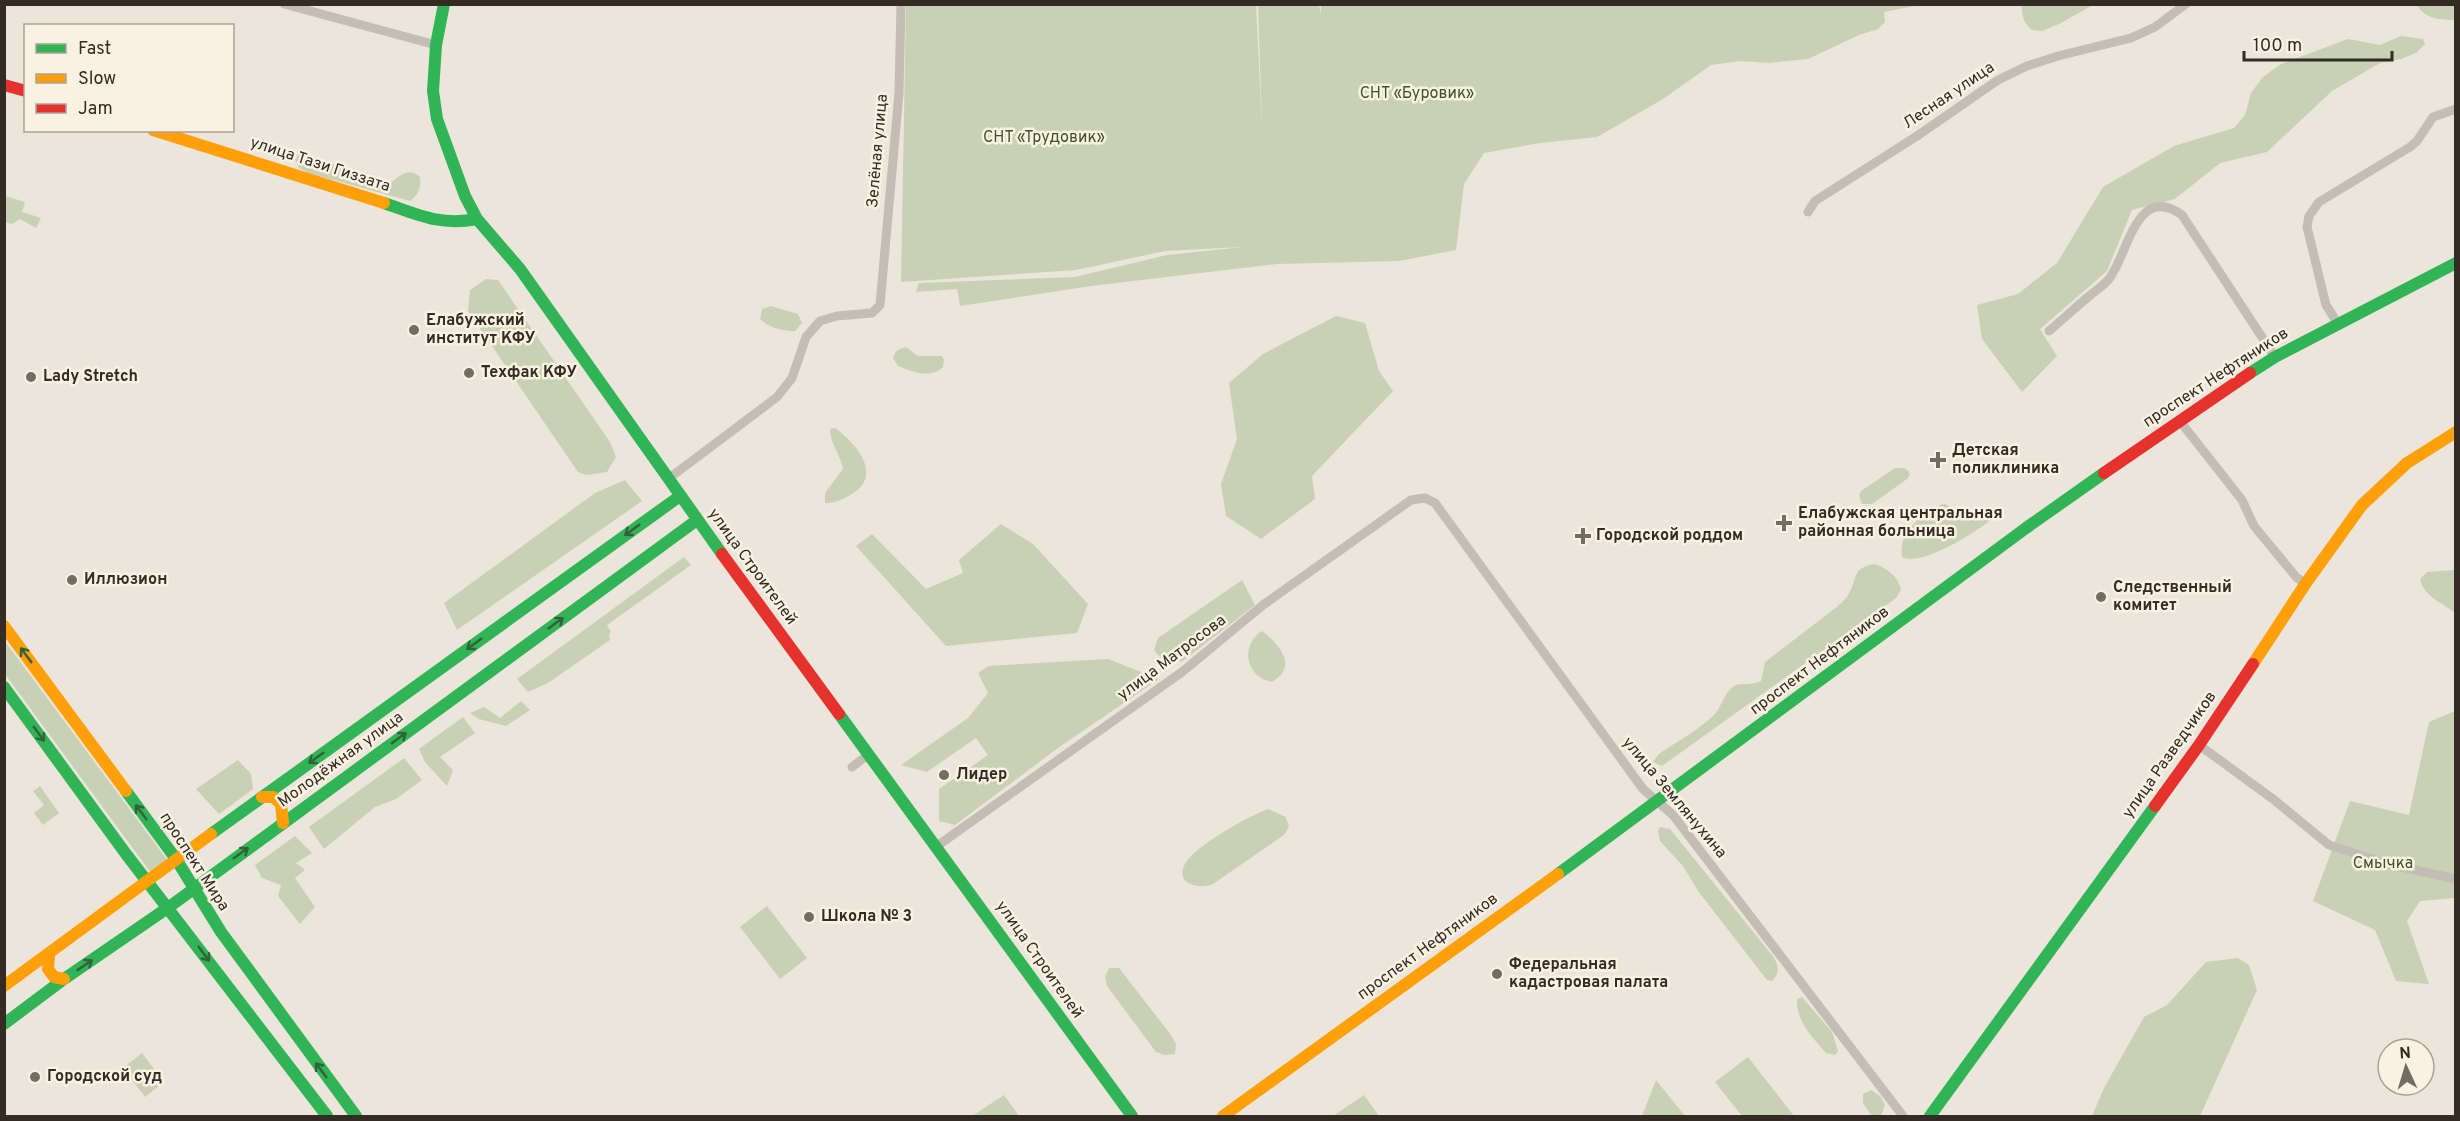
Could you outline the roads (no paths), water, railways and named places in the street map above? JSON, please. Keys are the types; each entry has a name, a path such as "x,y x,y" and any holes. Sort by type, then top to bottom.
{"street":[{"path":"284,4 436,45"},
{"name":"улица Строителей","path":"444,4 436,45 433,91 436,119 461,186 477,219 520,269 697,520 1132,1116"},
{"name":"Зелёная улица","path":"668,479 777,397 792,378 806,337 812,328 828,318 872,313 877,310 881,300 899,93 901,4"},
{"name":"Лесная улица","path":"1808,212 1815,201 1917,136 1998,80 2027,66 2058,56 2130,38 2154,27 2186,4"},
{"path":"4,85 24,90"},
{"path":"2338,324 2326,305 2307,227 2313,209 2326,197 2410,147 2417,141 2433,117 2456,109"},
{"name":"улица Тази Гиззата","path":"160,132 307,177 429,218 455,224 477,219"},
{"path":"2049,331 2108,280 2116,269 2140,216 2153,208 2170,208 2182,215 2275,357"},
{"name":"проспект Нефтяников","path":"1223,1116 1658,801 2026,528 2179,420 2275,357 2456,263"},
{"path":"2179,420 2242,500 2254,526 2297,578 2306,583"},
{"name":"улица Разведчиков","path":"1930,1116 2199,745 2306,583 2362,505 2407,463 2456,432"},
{"name":"Молодёжная улица","path":"4,986 176,859 680,496"},
{"name":"улица Землянухина","path":"1425,498 1435,503 1642,789 1673,815 1903,1116"},
{"name":"улица Матросова","path":"937,846 1182,672 1263,606 1340,549 1410,500 1425,498"},
{"name":"Молодёжная улица","path":"4,1024 64,979 169,907 697,520"},
{"name":"проспект Мира","path":"4,626 176,859 221,932 300,1043 356,1116"},
{"path":"4,687 147,882 169,907 327,1116"},
{"path":"2199,745 2273,799 2329,844 2388,864 2456,879"},
{"path":"852,767 869,754"},
{"path":"262,797 273,797 281,804 283,823"},
{"path":"49,955 46,964 50,974 64,979"},
{"path":"282,1057 287,1048 300,1043"}],"place":[{"name":"Елабужский институт КФУ","path":"414,330"},
{"name":"Техфак КФУ","path":"469,373"},
{"name":"Lady Stretch","path":"31,377"},
{"name":"Детская поликлиника","path":"1938,460"},
{"name":"Елабужская центральная районная больница","path":"1784,523"},
{"name":"Городской роддом","path":"1583,536"},
{"name":"Иллюзион","path":"72,580"},
{"name":"Следственный комитет","path":"2101,597"},
{"name":"Лидер","path":"944,775"},
{"name":"Школа № 3","path":"809,917"},
{"name":"Федеральная кадастровая палата","path":"1497,974"},
{"name":"Городской суд","path":"35,1077"}],"park label":[{"name":"СНТ «Буровик»","path":"1417,94"},
{"name":"СНТ «Трудовик»","path":"1044,138"},
{"name":"Смычка","path":"2383,864"}]}
